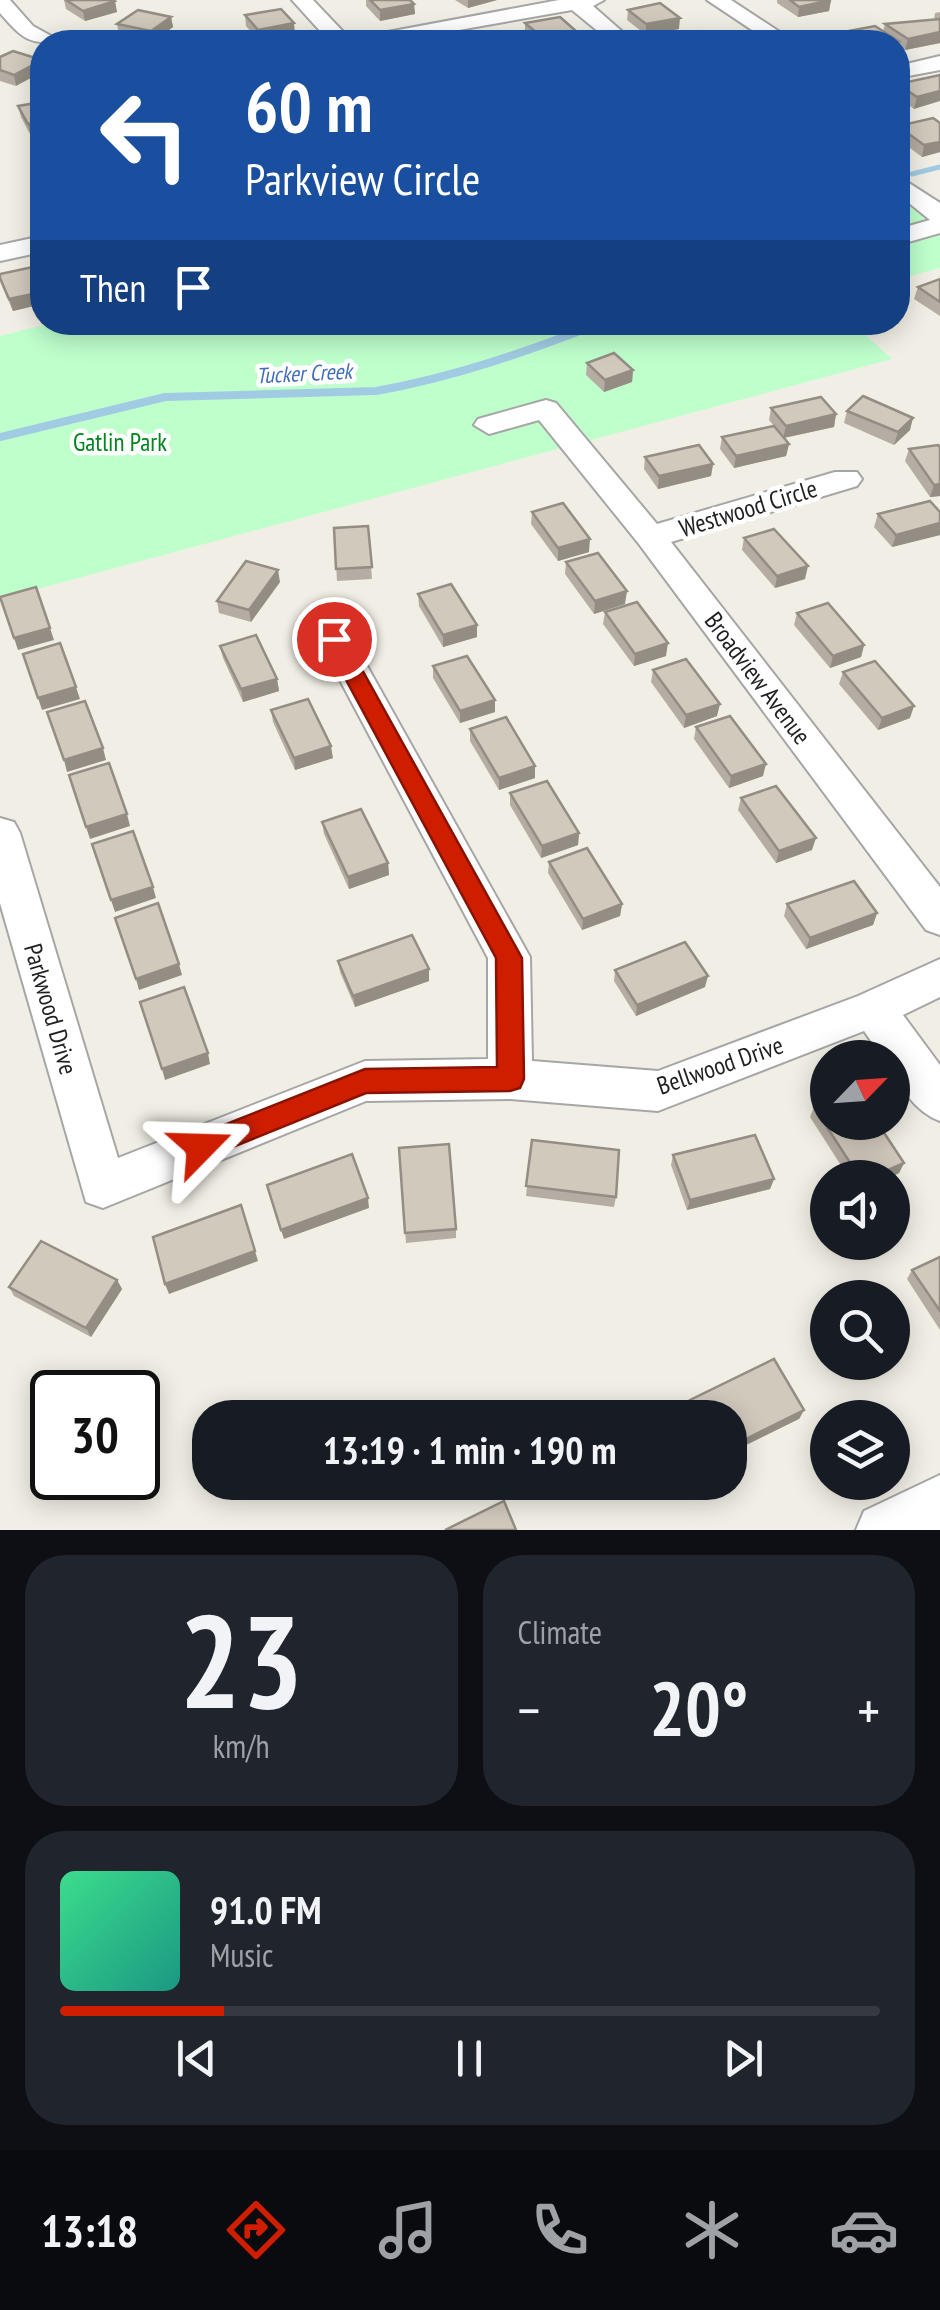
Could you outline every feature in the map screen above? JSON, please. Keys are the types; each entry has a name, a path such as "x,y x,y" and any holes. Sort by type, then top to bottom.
{"street":[{"path":"302,0 330,30"},
{"path":"718,0 765,30"},
{"path":"0,1 30,32"},
{"path":"423,30 581,1 610,30"},
{"path":"910,69 940,63"},
{"path":"910,192 940,215"},
{"path":"910,234 940,225"},
{"path":"0,253 30,247"},
{"name":"Broadview Avenue","path":"489,425 546,409 650,537 940,918"},
{"name":"Westwood Circle","path":"650,537 846,479"},
{"path":"334,639 509,958 510,1079"},
{"name":"Parkwood Drive","path":"0,832 103,1186"},
{"path":"940,977 874,1009 940,1101"},
{"name":"Bellwood Drive","path":"103,1186 365,1081 510,1079 658,1092 874,1009"},
{"path":"884,1530 940,1502"}],"green space":[{"path":"910,204 940,227 940,268 910,276"},
{"name":"Gatlin Park","path":"30,328 30,335 865,335 892,359 0,599 0,336"}],"building":[{"path":"66,0 114,0 115,1 83,11"},
{"path":"370,0 410,0 414,4 380,10"},
{"path":"790,0 831,0 799,7"},
{"path":"660,3 680,18 646,24 628,10"},
{"path":"281,9 294,23 258,30 245,15"},
{"path":"138,10 171,17 152,30 117,24"},
{"path":"560,17 575,30 533,30 525,23"},
{"path":"940,19 940,32 910,39 910,30 894,30 885,24"},
{"path":"13,51 30,56 30,66 14,75 0,70 0,57"},
{"path":"940,75 940,91 917,97 910,92 910,81"},
{"path":"30,104 30,124 28,124 18,106"},
{"path":"933,118 940,123 940,142 924,145 910,135 910,123"},
{"path":"30,268 30,295 9,299 0,274"},
{"path":"940,279 940,302 918,287"},
{"path":"614,353 633,370 605,380 587,363"},
{"path":"863,396 913,418 898,432 847,411"},
{"path":"821,397 836,414 786,426 771,408"},
{"path":"774,426 789,444 736,456 722,437"},
{"path":"699,445 713,464 659,476 645,457"},
{"path":"938,445 940,484 934,485 909,449"},
{"path":"930,501 940,512 940,523 896,535 878,514"},
{"path":"563,503 590,539 558,548 532,512"},
{"path":"368,526 372,567 336,569 334,528"},
{"path":"774,529 808,566 777,576 744,538"},
{"path":"598,553 627,591 595,601 566,562"},
{"path":"246,561 278,570 249,610 217,601"},
{"path":"451,584 477,625 443,635 418,594"},
{"path":"36,587 50,628 14,638 0,597"},
{"path":"637,602 668,643 635,654 605,612"},
{"path":"828,603 864,645 833,656 797,613"},
{"path":"256,635 277,679 241,689 220,646"},
{"path":"60,643 76,687 38,698 23,654"},
{"path":"467,656 495,700 460,711 433,666"},
{"path":"686,659 720,704 686,715 653,670"},
{"path":"875,661 914,706 882,718 843,672"},
{"path":"308,699 331,746 294,758 271,710"},
{"path":"85,701 103,748 64,760 47,712"},
{"path":"730,716 766,764 731,776 696,727"},
{"path":"506,717 535,766 499,778 470,729"},
{"path":"109,763 127,814 86,827 69,775"},
{"path":"547,781 579,833 542,846 510,793"},
{"path":"776,786 816,838 779,851 741,798"},
{"path":"361,809 388,863 348,877 322,822"},
{"path":"133,831 153,887 111,900 92,844"},
{"path":"587,848 622,904 583,919 549,862"},
{"path":"854,881 877,913 810,938 787,904"},
{"path":"158,903 179,964 136,979 115,918"},
{"path":"412,935 429,969 353,996 338,961"},
{"path":"685,942 708,976 637,1005 615,970"},
{"path":"184,987 208,1053 162,1069 140,1002"},
{"path":"755,1135 774,1179 690,1200 673,1155"},
{"path":"532,1140 619,1150 616,1197 526,1186"},
{"path":"835,1140 889,1140 902,1160 848,1160"},
{"path":"449,1144 456,1229 405,1233 399,1148"},
{"path":"352,1154 368,1198 281,1230 267,1185"},
{"path":"241,1205 255,1251 165,1284 153,1237"},
{"path":"41,1241 117,1280 86,1328 9,1287"},
{"path":"940,1257 940,1311 912,1270"},
{"path":"774,1359 804,1410 747,1438 747,1400 690,1400"},
{"path":"504,1501 516,1530 445,1530"}],"waterway":[{"name":"Tucker Creek","path":"912,174 940,167"},
{"name":"Tucker Creek","path":"0,437 165,397 376,391 491,362 568,335"}],"route":[{"path":"201,1147 365,1081 510,1079 509,958 334,639"}]}
